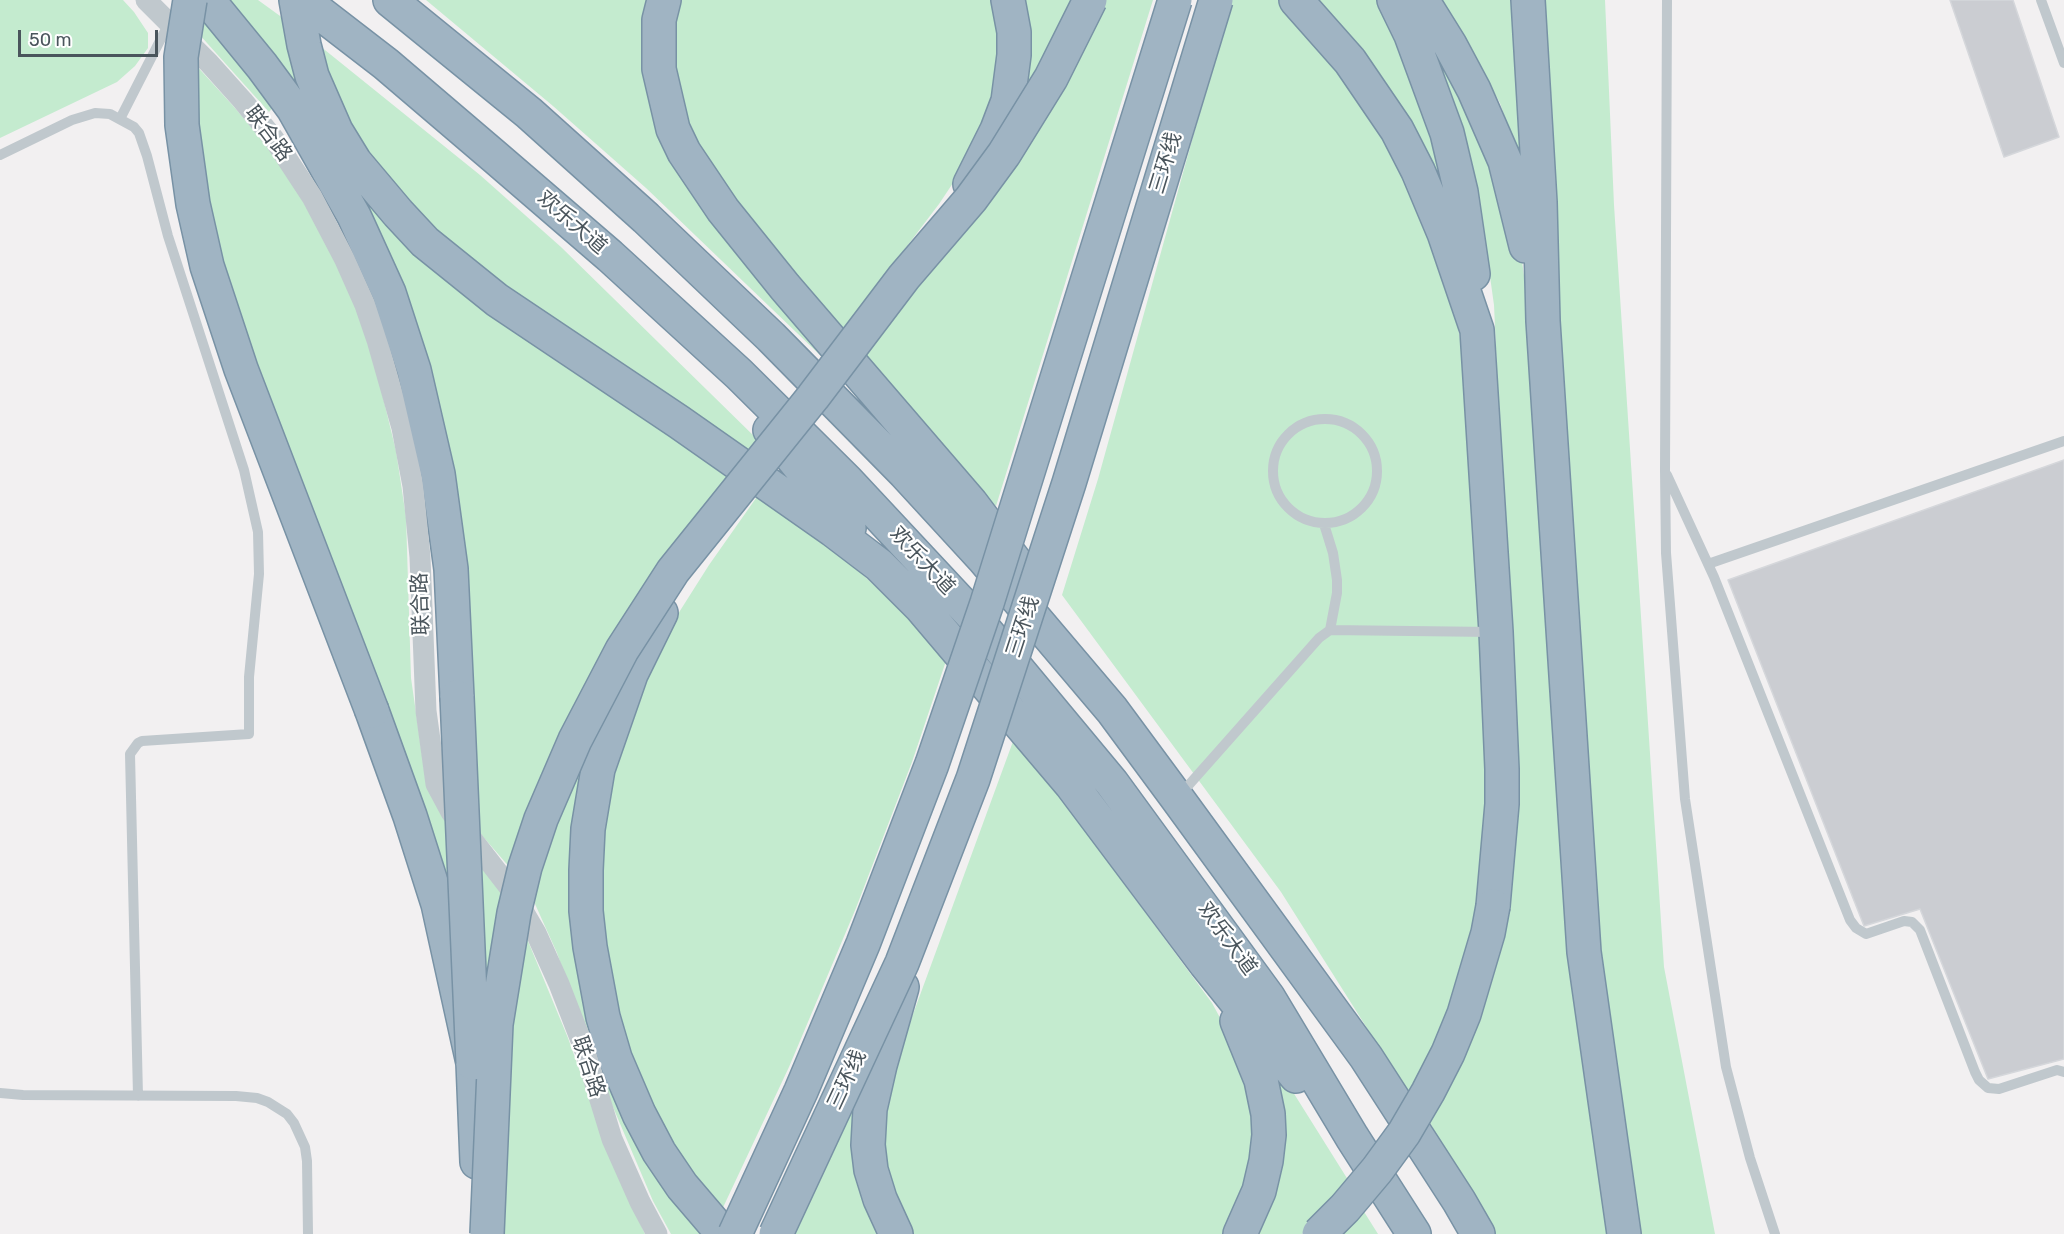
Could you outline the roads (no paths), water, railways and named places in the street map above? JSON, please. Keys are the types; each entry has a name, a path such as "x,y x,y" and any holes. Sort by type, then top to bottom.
{"highway":[{"path":"208,0 293,108 354,216 389,293 414,370 438,474 451,569 480,1234"},
{"path":"296,0 312,76 336,131 355,162 375,188 425,242 497,300 689,429 879,565"},
{"name":"欢乐大道","path":"303,0 386,64 495,157 610,256 739,374 847,481 974,617 1112,783 1268,997 1352,1137 1414,1234"},
{"name":"欢乐大道","path":"390,0 529,113 646,218 771,337 905,473 984,559 1112,710 1177,798 1366,1057 1478,1234"},
{"path":"943,229 983,161 1008,101 1014,55 1014,32 1008,0"},
{"path":"487,1234 496,1024 514,914 531,848 557,780 622,650 673,571 943,229 988,177 1023,126 1051,78 1090,0"},
{"name":"三环线","path":"735,1234 801,1091 863,944 932,764 997,570 1175,0"},
{"name":"三环线","path":"776,1234 897,974 929,897 973,778 1024,624 1216,0"},
{"path":"1296,0 1350,61 1397,130 1418,171 1444,233 1477,330"},
{"path":"1319,1234 1345,1208 1377,1170 1404,1132 1448,1053 1464,1014 1488,933 1493,906 1502,804 1496,632 1472,266 1461,192 1447,133 1411,35 1395,0"},
{"path":"1422,0 1474,90 1504,161 1519,210 1543,321"},
{"path":"1528,0 1540,202 1543,321 1584,952 1624,1234"},
{"path":"664,1 658,38 659,69 664,98 673,129 700,178 785,287 971,503 1065,628 1112,710"},
{"path":"179,11 182,125 193,204 207,266 240,369 347,644 410,816 438,904 473,1063"},
{"path":"739,374 756,412 879,565 921,607 1071,784 1206,964 1294,1074 1352,1137"},
{"path":"723,1234 682,1186 659,1152 639,1114 615,1058 603,1017 590,947 586,891 588,829 598,769 624,689 658,617 738,490"},
{"path":"896,1234 880,1199 871,1170 868,1145 870,1109 890,1025 929,897"},
{"path":"1206,964 1236,1018 1254,1060 1268,1114 1269,1136 1266,1161 1255,1200 1240,1234"}],"street":[{"name":"联合路","path":"146,0 179,11 292,165 328,227 365,305 378,340 402,428 413,486 420,557 426,711 436,784 451,812 509,887 536,933 585,1051 612,1139 657,1234"}],"lane":[{"path":"1667,0 1666,553 1685,799 1726,1067 1750,1158 1775,1234"},
{"path":"2041,0 2064,63"},
{"path":"120,119 179,11"},
{"path":"0,155 85,115 103,113 120,119 134,127 142,138 168,236 250,489 258,532 259,574 249,677 249,734 141,741 130,754 138,1096"},
{"path":"1331,419 1353,427 1370,443 1375,453 1377,477 1375,488 1363,508 1343,520 1324,524 1308,521 1288,508 1276,489 1273,465 1280,443 1288,434 1307,422 1331,419"},
{"path":"1708,564 2064,441"},
{"path":"1665,470 1708,564 1850,920 1856,928 1866,934 1904,921 1912,922 1920,930 1978,1080 1988,1088 1999,1089 2057,1070 2064,1072"},
{"path":"1324,524 1333,554 1337,580 1330,630"},
{"path":"1177,798 1319,638 1330,630 1496,632"},
{"path":"0,1093 247,1096 268,1102 287,1114 302,1136 307,1161 308,1234"}]}
